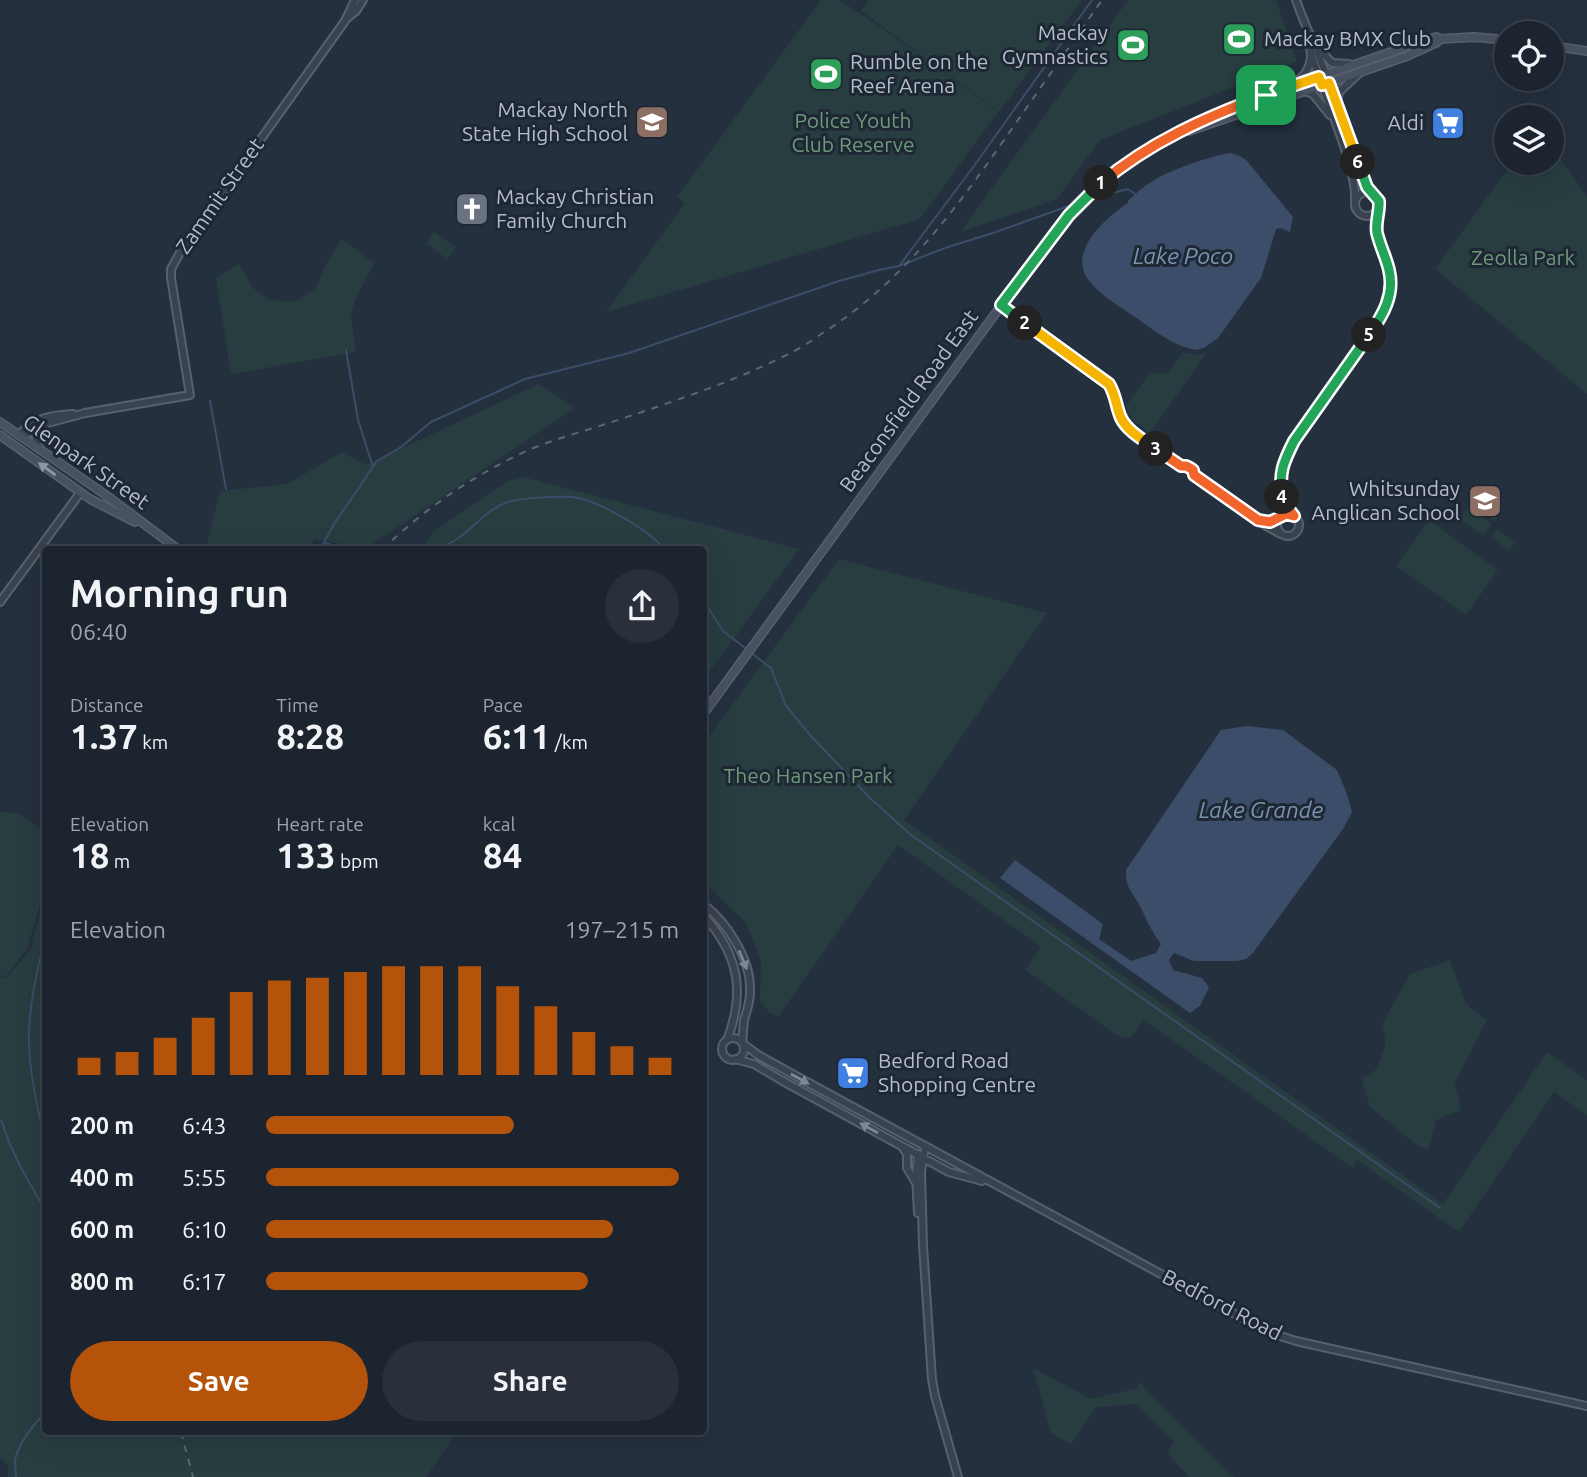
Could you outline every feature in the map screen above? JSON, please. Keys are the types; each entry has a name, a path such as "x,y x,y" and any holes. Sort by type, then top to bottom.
{"main road":[{"name":"Beaconsfield Road East","path":"707,709 1069,215 1125,163 1211,116 1266,95 1324,80 1431,46 1440,38 1494,39"},
{"path":"1564,48 1587,51"},
{"name":"Beaconsfield Road East","path":"1171,137 1305,91 1324,80"},
{"name":"Glenpark Street","path":"0,422 173,546"},
{"name":"Glenpark Street","path":"0,435 79,493 152,530"},
{"path":"14,445 20,436"},
{"path":"79,493 87,482"}],"street":[{"name":"Zammit Street","path":"85,413 190,395 171,278 175,259 345,21 355,0"},
{"name":"Zammit Street","path":"345,21 363,0"},
{"path":"1280,534 1276,526 1282,498 1280,479 1284,460 1294,441 1379,320 1390,293 1390,276 1377,233 1379,201 1365,183 1337,103 1311,54 1296,0"},
{"path":"1307,32 1332,64 1360,68"},
{"path":"1313,41 1355,188 1356,210 1377,233"},
{"path":"1266,95 1300,80 1308,69 1311,54"},
{"path":"1337,103 1340,91 1360,68"},
{"path":"1305,91 1313,94 1335,122"},
{"path":"1355,201 1363,193 1373,193"},
{"path":"1362,216 1370,216 1377,211"},
{"path":"1001,305 1109,384 1120,416 1134,433 1181,466 1193,470 1194,475 1269,528 1288,537 1297,532 1299,524 1282,498"},
{"path":"20,436 41,425 85,413"},
{"path":"20,436 29,424 46,417 85,413"},
{"path":"40,449 36,442 38,431 59,420"},
{"path":"0,602 79,493"},
{"path":"1258,520 1270,522 1288,514 1294,516"},
{"path":"707,908 728,929 749,975 750,997 744,1023 743,1054 735,1059 728,1058 723,1047 736,1011 736,973 723,940 707,920"},
{"path":"727,1040 735,1038 742,1043"},
{"name":"Bedford Road","path":"742,1043 758,1055 922,1146 1275,1335 1587,1406"},
{"name":"Bedford Road","path":"735,1059 756,1065 955,1175 997,1186"},
{"path":"901,1146 906,1152 907,1168 917,1188"},
{"path":"922,1146 916,1169 923,1246"},
{"path":"920,1156 923,1246 935,1396 958,1477"}],"green space":[{"name":"Police Youth Club Reserve","path":"821,0 839,0 998,112 920,219 606,312 685,203 677,197"},
{"path":"869,0 1082,0 999,112 861,11"},
{"path":"1128,0 1276,0 1297,62 1100,140 1057,199 960,232"},
{"name":"Zeolla Park","path":"1564,163 1587,197 1587,394 1435,269 1503,175 1564,175"},
{"path":"434,232 456,247 447,259 426,243"},
{"path":"342,239 374,263 355,300 351,317 356,352 231,374 216,278 239,264 253,288 269,300 294,302 315,289 328,260"},
{"path":"1183,352 1196,355 1207,352 1150,433 1132,420 1125,407 1150,373 1167,374"},
{"path":"539,384 575,408 369,546 350,546 315,539 309,546 206,546 220,491 287,484 342,452 366,465"},
{"path":"523,477 799,549 707,675 707,546 423,546 435,530 508,481"},
{"path":"1478,493 1502,509 1494,521 1470,505"},
{"path":"1468,508 1492,524 1484,536 1460,519"},
{"path":"1429,520 1498,570 1466,615 1396,566"},
{"path":"1497,529 1515,543 1509,551 1491,537"},
{"name":"Theo Hansen Park","path":"839,559 1047,613 904,820 1443,1204 1547,1052 1587,1080 1587,1115 1554,1092 1459,1232 1357,1160 1354,1169 1144,1020 1130,1038 1115,1034 1025,970 1041,947 898,845 778,1017 770,1013 760,1001 761,960 746,923 707,886 707,739"},
{"path":"0,813 17,813 42,829 42,898 27,949 6,976 0,977"},
{"path":"42,903 42,1435 455,1435 426,1477 8,1477 8,1465 0,1458 0,979 7,977 31,949"},
{"path":"1450,960 1466,1004 1487,1020 1455,1083 1461,1110 1436,1120 1428,1150 1418,1146 1370,1107 1362,1079 1377,1069 1386,1043 1382,1024 1410,974"},
{"path":"1033,1368 1091,1399 1138,1388 1139,1382 1234,1477 1189,1477 1167,1453 1174,1441 1137,1404 1096,1407 1071,1444 1051,1433"}],"water":[{"name":"Lake Poco","path":"1231,153 1247,161 1293,217 1290,232 1276,229 1261,278 1218,338 1196,350 1164,337 1102,294 1086,276 1082,266 1083,255 1093,234 1144,187 1160,176 1211,157"},
{"name":"Lake Grande","path":"1247,726 1283,730 1337,770 1352,812 1343,829 1246,959 1194,961 1174,953 1169,960 1173,970 1202,978 1209,987 1200,1006 1190,1013 1000,878 1015,860 1103,924 1099,939 1131,961 1156,953 1161,944 1128,886 1126,870 1221,730"}],"waterway":[{"path":"899,266 1092,0"},
{"path":"1093,198 1128,189 1135,194"},
{"path":"322,546 377,461 401,447 431,422 525,379 629,353 839,281 899,266 1074,204"},
{"path":"346,350 358,420 373,467"},
{"path":"210,401 226,489"},
{"path":"442,546 455,541 491,511 508,502 566,497 595,503 622,517 662,546"},
{"path":"326,543 333,546"},
{"path":"707,606 723,631 745,648"},
{"path":"750,652 771,668 786,706 811,736 870,798 911,835 1440,1208"},
{"path":"42,951 29,1030 33,1083 42,1127"},
{"path":"0,1120 21,1168 42,1204"},
{"path":"16,1477 15,1460 19,1448 42,1416"}],"railway":[{"path":"387,546 452,493 490,469 549,442 679,399 775,361 802,347 857,309 907,263 951,213 1102,0"},
{"path":"182,1435 193,1477"}],"place":[{"name":"Mackay BMX Club","path":"1239,39"},
{"name":"Mackay Gymnastics","path":"1133,45"},
{"name":"Rumble on the Reef Arena","path":"826,74"},
{"name":"Mackay North State High School","path":"652,122"},
{"name":"Aldi","path":"1448,123"},
{"name":"Mackay Christian Family Church","path":"472,209"},
{"name":"Whitsunday Anglican School","path":"1485,501"},
{"name":"Bedford Road Shopping Centre","path":"853,1073"}],"route":[{"path":"1319,77 1322,85 1329,83 1365,183 1379,201 1377,233 1390,281 1388,302 1379,320 1294,441 1284,460 1280,479 1282,498 1294,516 1286,514 1270,522 1258,520 1194,475 1193,470 1181,466 1134,433 1120,416 1109,384 1001,305 1069,215 1125,163 1188,127 1266,95 1319,77"}]}
